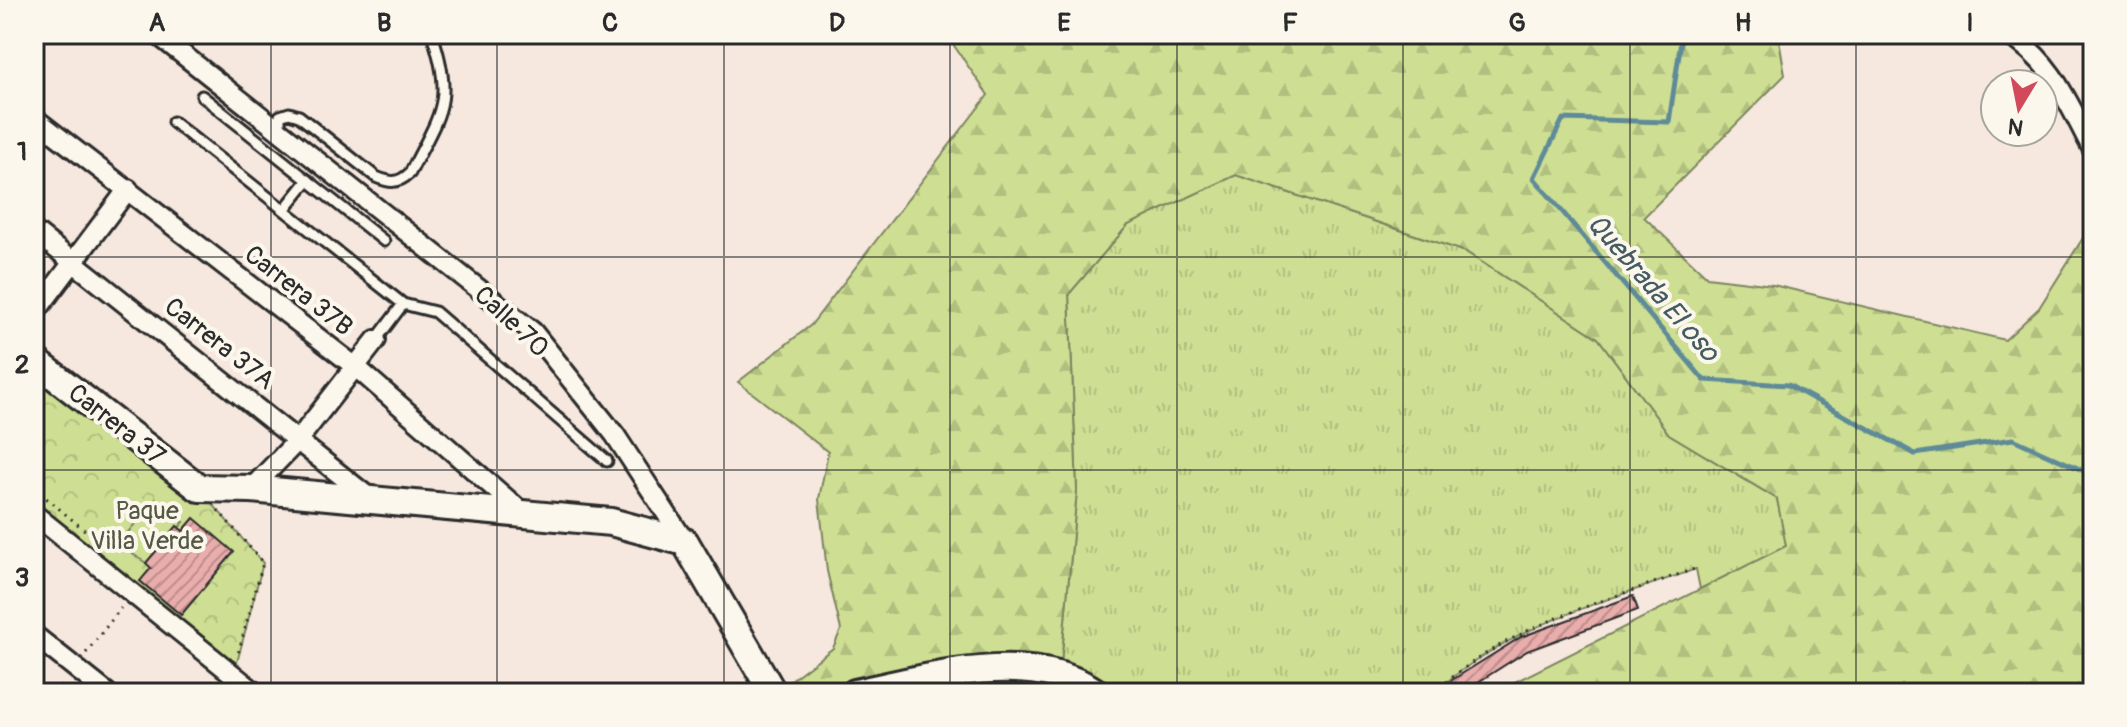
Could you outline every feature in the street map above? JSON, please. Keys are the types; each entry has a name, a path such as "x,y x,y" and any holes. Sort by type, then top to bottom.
{"street":[{"name":"Calle 70","path":"157,34 533,332 615,435 685,542 773,693"},
{"path":"2007,34 2029,46 2051,73 2093,150"},
{"name":"Carrera 37B","path":"34,118 357,368 524,514"},
{"path":"34,314 128,189"},
{"name":"Carrera 37A","path":"34,231 372,500"},
{"path":"251,489 299,439 376,340"},
{"name":"Carrera 37","path":"34,360 199,488"},
{"path":"199,488 251,489 611,522 685,542"},
{"path":"34,514 256,693"},
{"path":"34,635 107,693"},
{"path":"855,693 956,683 1030,669 1060,675 1097,693"}],"lane":[{"path":"280,130 280,116 299,116 376,177 389,183 401,181 410,173 444,104 443,69 432,34"},
{"path":"202,96 384,241"},
{"path":"173,122 403,304 435,312 607,461"},
{"path":"284,210 308,180"},
{"path":"376,340 403,304"}],"path":[{"path":"199,488 263,563 234,674"},
{"path":"1434,693 1453,676 1511,637 1697,568"},
{"path":"55,693 133,593"}],"green space":[{"path":"946,34 1778,34 1785,75 1644,217 1707,277 1773,285 2005,340 2039,308 2093,222 2093,693 1493,693 1786,546 1777,499 1669,434 1598,338 1466,252 1236,175 1128,225 1069,294 1077,490 1060,675 855,693 782,693 778,690 833,648 841,630 827,571 819,499 828,452 738,382 811,325 988,95"},
{"path":"1236,175 1466,252 1598,338 1669,434 1777,499 1787,546 1700,589 1696,569 1558,618 1493,650 1434,693 1101,693 1060,675 1077,490 1069,294 1128,225"},
{"name":"Paque Villa Verde","path":"34,360 199,488 263,563 234,674 34,514"},
{"path":"156,499 184,522 146,563 118,544"}],"building":[{"path":"194,518 234,552 181,615 140,581 151,568 146,563 177,526 183,531"},
{"path":"1633,596 1638,610 1527,651 1461,693 1439,693 1452,680 1521,637"}],"waterway":[{"name":"Quebrada El oso","path":"1682,34 1669,122 1563,119 1534,178 1704,380 1788,385 1915,454 2013,439 2093,475"}]}
